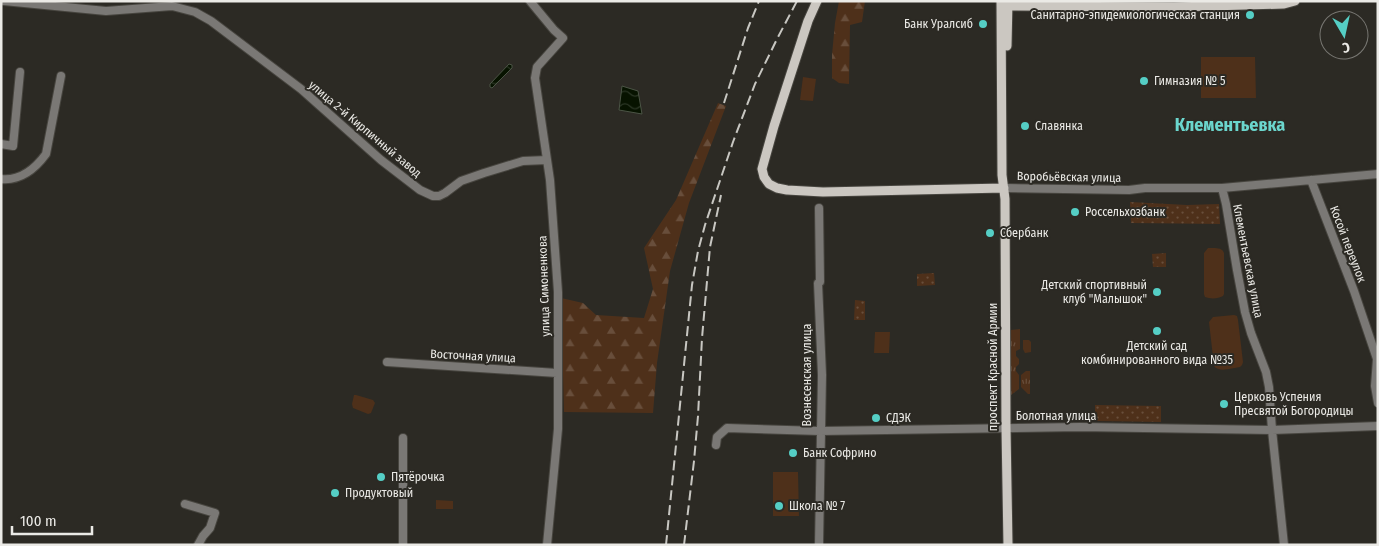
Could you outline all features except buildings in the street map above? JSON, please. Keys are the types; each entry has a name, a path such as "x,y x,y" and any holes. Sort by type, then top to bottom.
{"main road":[{"name":"Воробьёвская улица","path":"817,1 808,21 777,114 762,169 768,184 777,188 814,192 1004,188"},
{"path":"1006,3 1284,4 1295,1"},
{"name":"проспект Красной Армии","path":"1006,3 1006,175 1004,188 1008,545"}],"street":[{"name":"улица 2-й Кирпичный завод","path":"4,1 106,11 172,6 195,12 212,21 301,89 381,160 420,190 433,196 439,196 461,181 484,173 523,161 546,160"},
{"name":"улица Симоненкова","path":"530,1 563,38 537,67 535,78 550,180 558,292 558,429 547,545"},
{"path":"1,144 13,146 20,72"},
{"path":"1,179 11,180 28,172 46,154 61,76"},
{"name":"Воробьёвская улица","path":"1004,188 1129,190 1145,188 1222,188 1378,174"},
{"name":"Косой переулок","path":"1311,180 1354,291 1377,359 1375,386 1378,403"},
{"name":"Клементьевская улица","path":"1222,188 1245,312 1266,372 1270,394 1284,545"},
{"name":"Вознесенская улица","path":"818,545 822,375 818,283 820,282 820,208"},
{"name":"Восточная улица","path":"387,362 557,373"},
{"name":"Болотная улица","path":"716,446 716,437 727,428 820,431 1080,427 1272,430 1378,426"},
{"path":"403,438 403,545"},
{"path":"185,504 215,513 210,528 198,545"}],"green space":[{"path":"839,1 865,1 862,22 850,25 849,84 839,83 832,78 832,55"},
{"path":"1201,57 1255,57 1256,98 1201,98"},
{"path":"803,77 816,79 813,101 800,100"},
{"path":"718,103 726,106 689,203 670,271 657,363 653,413 564,412 561,298 583,303 596,315 644,318 653,289 644,248 676,200"},
{"path":"1130,202 1187,205 1219,204 1220,224 1131,223"},
{"path":"1208,248 1220,249 1224,253 1224,294 1216,298 1205,297 1204,294 1204,253"},
{"path":"1166,253 1166,267 1153,267 1152,254"},
{"path":"934,273 935,285 917,286 917,274"},
{"path":"855,300 865,301 865,320 854,320"},
{"path":"1237,316 1238,320 1243,362 1240,367 1226,370 1219,369 1214,366 1209,322 1213,317"},
{"path":"1020,329 1020,349 1016,351 1016,356 1019,359 1016,371 1019,375 1019,389 1011,395 1011,330"},
{"path":"875,332 890,332 889,353 874,353"},
{"path":"1023,340 1031,342 1031,352 1025,353"},
{"path":"1026,371 1030,371 1030,394 1021,387 1021,375"},
{"path":"354,395 373,400 375,403 371,413 368,414 353,408"},
{"path":"1095,405 1161,406 1161,422 1095,421"},
{"path":"773,472 798,472 799,516 773,516"},
{"path":"436,500 453,501 453,509 436,509"}],"water":[{"path":"509,64 512,65 512,68 492,88 490,87 490,84"},
{"path":"622,86 638,91 642,114 619,110"}],"railway":[{"path":"724,103 748,28 759,1"},
{"path":"666,545 692,285 698,251 733,142 755,84 797,1"},
{"path":"684,545 698,416 702,338 710,247 721,195"}],"place":[{"name":"Санитарно-эпидемиологическая станция","path":"1250,15"},
{"name":"Банк Уралсиб","path":"983,24"},
{"name":"Гимназия № 5","path":"1144,81"},
{"name":"Славянка","path":"1025,126"},
{"name":"Россельхозбанк","path":"1075,212"},
{"name":"Сбербанк","path":"990,233"},
{"name":"Детский спортивный клуб \"Малышок\"","path":"1157,292"},
{"name":"Детский сад комбинированного вида №35","path":"1157,331"},
{"name":"Церковь Успения Пресвятой Богородицы","path":"1224,404"},
{"name":"СДЭК","path":"876,418"},
{"name":"Банк Софрино","path":"793,453"},
{"name":"Пятёрочка","path":"381,477"},
{"name":"Продуктовый","path":"335,493"},
{"name":"Школа № 7","path":"779,506"}],"district":[{"name":"Клементьевка","path":"1230,125"}]}
